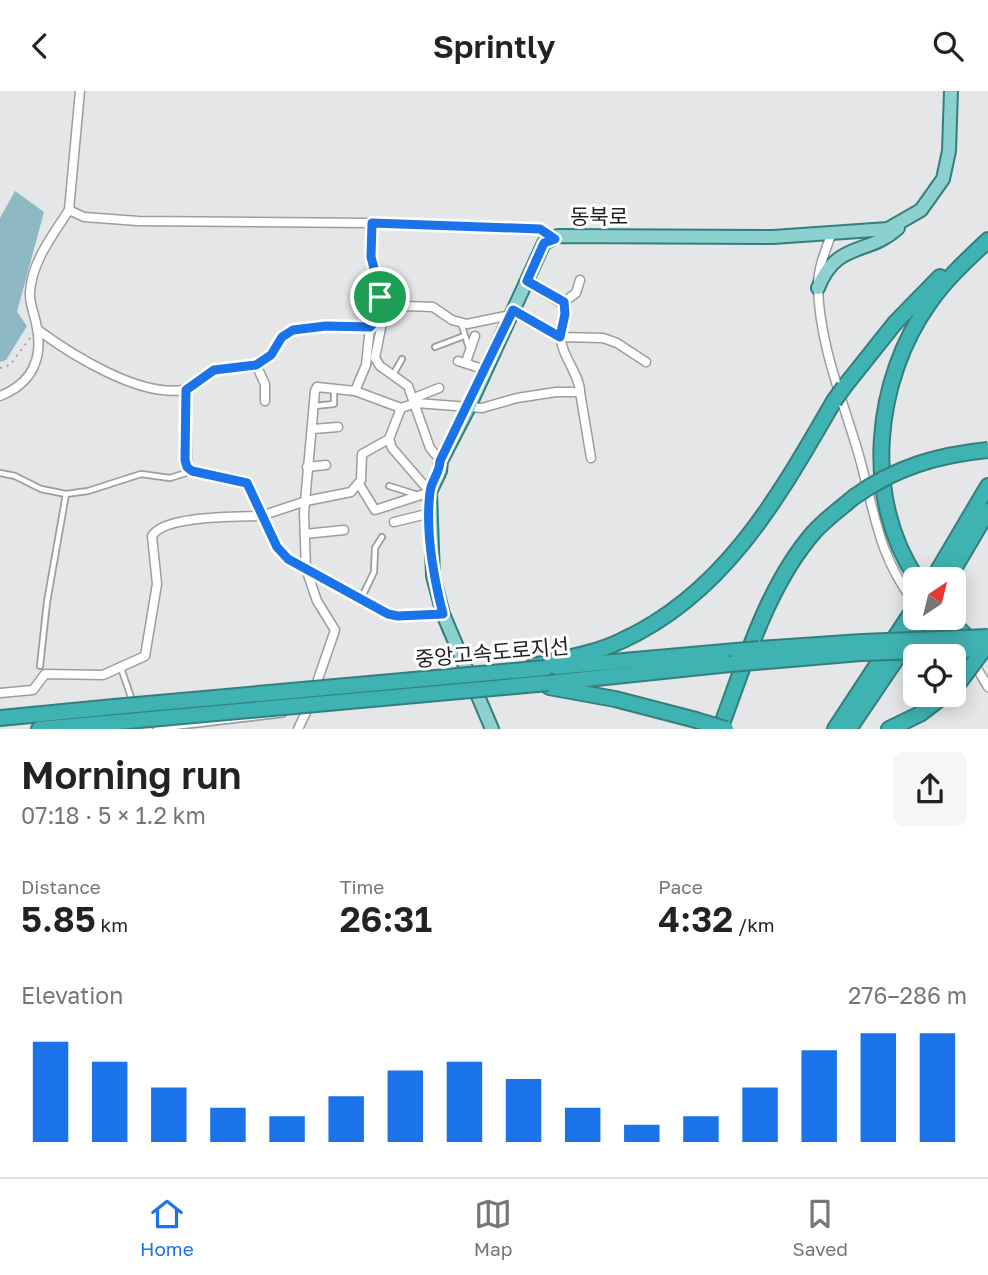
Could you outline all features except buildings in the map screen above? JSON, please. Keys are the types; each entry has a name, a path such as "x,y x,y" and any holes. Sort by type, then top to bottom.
{"highway":[{"path":"519,670 618,642 651,625 696,596 728,564 755,528 834,401 895,323 956,265 988,230"},
{"path":"911,567 899,542 879,458 884,412 895,370 908,338 930,301 956,265 988,240"},
{"path":"720,729 755,637 786,572 815,531 854,496 895,472 954,453 988,450"},
{"path":"944,567 988,486"},
{"path":"946,567 988,511"},
{"path":"835,729 910,630"},
{"path":"958,630 969,642 988,649 966,674"},
{"path":"849,729 908,632"},
{"name":"중앙고속도로지선","path":"0,717 519,670 547,675 988,637"},
{"name":"중앙고속도로지선","path":"862,648 988,649"},
{"name":"중앙고속도로지선","path":"39,729 530,684 547,675"},
{"path":"530,684 615,699 726,729"},
{"path":"889,729 929,707"}],"main road":[{"name":"동북로","path":"492,729 443,614 433,576 431,513 424,494 440,471 440,461 469,407 544,243 558,236 583,235 774,237 879,231 905,221 927,204 943,179 949,151 951,91"},
{"path":"818,288 830,267 842,255 857,247 883,241 905,221"}],"street":[{"path":"0,396 16,390 36,366 40,345 29,294 33,271 69,210 80,91"},
{"path":"69,210 85,217 138,221 372,223 540,229 555,239"},
{"path":"831,235 821,262 818,288 827,351 859,455 879,540 903,587"},
{"path":"564,302 576,293 580,280"},
{"path":"527,281 564,302"},
{"path":"564,302 565,314 560,337 574,376 580,384 591,458"},
{"path":"355,391 366,365 370,327 385,310 433,307 461,322 512,312 560,337 603,338 617,342 646,362"},
{"path":"385,310 375,358 380,366 408,386 430,448 440,461"},
{"path":"38,330 64,349 122,377 157,390 186,390 214,370 256,365 271,355 282,337 293,330 326,326 370,327"},
{"path":"475,337 462,361 486,370"},
{"path":"256,365 265,384 265,401"},
{"path":"298,729 308,711 335,630 317,601 306,569 307,467 317,387 355,391 401,408"},
{"path":"389,439 362,454 359,485 375,510 424,494 392,448 389,439 401,408 439,388"},
{"path":"186,390 188,412 184,449 187,467 192,471 247,483 277,547 288,559 398,616 443,614"},
{"path":"415,401 491,407 517,398 556,392 580,392"},
{"path":"313,429 338,426"},
{"path":"307,467 326,465"},
{"path":"0,693 29,692 36,688 45,674 103,675 141,660 148,646 158,585 152,535 154,531 186,521 261,516 306,501 347,494 359,485"},
{"path":"394,522 431,513"},
{"path":"305,534 344,530"},
{"path":"937,630 978,670 988,687"},
{"path":"26,702 29,692"}],"lane":[{"path":"372,223 371,257 385,310"},
{"path":"461,322 470,350"},
{"path":"435,347 464,336"},
{"path":"392,375 402,359"},
{"path":"314,406 334,404 334,389"},
{"path":"0,473 66,494 88,491 141,474 170,478 192,471"},
{"path":"389,486 424,494"},
{"path":"40,666 47,602 66,494"},
{"path":"361,599 374,572 375,548 382,537"},
{"path":"366,584 376,583"},
{"path":"121,668 140,729"},
{"path":"156,729 308,711"}],"path":[{"path":"0,369 10,365 38,330"}],"water":[{"path":"15,191 44,212 17,312 27,326 6,360 0,362 0,218"}],"route":[{"path":"372,223 540,229 555,239 544,243 527,281 564,302 566,306 560,337 513,310 469,407 440,461 440,471 430,492 433,576 443,614 388,614 288,559 277,547 247,483 192,471 185,460 188,421 186,390 214,370 256,365 271,355 282,337 293,330 326,326 370,327 385,310 380,297 370,248 372,223"}]}
